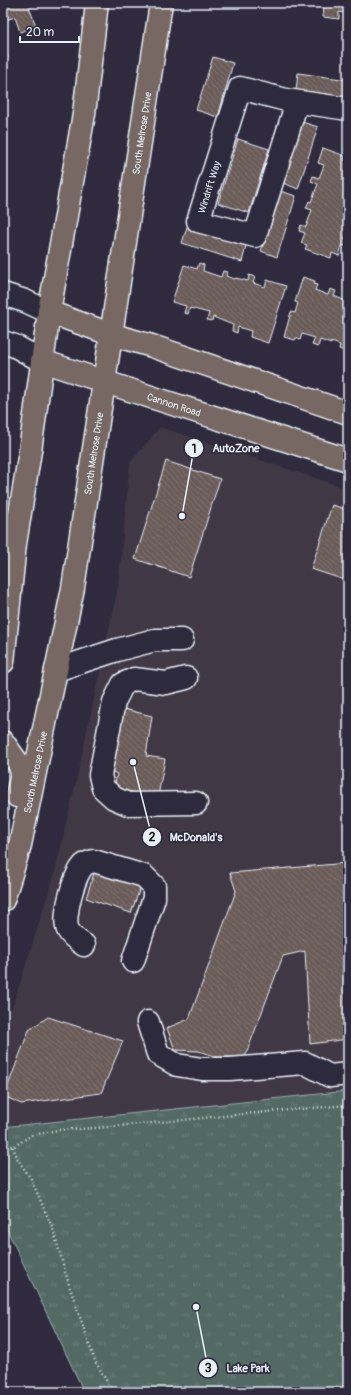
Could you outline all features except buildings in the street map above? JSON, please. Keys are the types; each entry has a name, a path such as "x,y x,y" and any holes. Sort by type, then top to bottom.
{"main road":[{"path":"3,662 5,621 15,544 49,312 84,114 97,3"},
{"name":"South Melrose Drive","path":"3,900 20,844 73,588 161,3"},
{"path":"49,312 110,334 152,346 348,413"},
{"name":"Cannon Road","path":"42,361 348,460"},
{"path":"3,742 20,766 22,773 16,792 18,802 27,809"}],"street":[{"name":"Windrift Way","path":"297,102 255,236 198,221 240,88 297,102 348,109"},
{"path":"3,294 25,301 49,312"},
{"name":"Cannon Road","path":"3,342 15,346 42,361"},
{"path":"56,670 155,640 182,640"},
{"path":"186,678 166,683 134,679 123,684 114,702 100,776 103,788 114,798 128,804 196,803"},
{"path":"84,945 75,938 68,929 66,918 75,878 83,865 94,861 144,876 154,886 154,898 133,961"},
{"path":"148,1022 158,1054 177,1065 202,1069 230,1069 304,1063 330,1076 348,1074"}],"path":[{"path":"3,1145 13,1147 32,1135 58,1130 97,1128 278,1110 348,1105"},
{"path":"13,1147 17,1158 31,1179 53,1229 69,1285 95,1361 113,1392"},
{"path":"302,1392 348,1388"}],"shaded area":[{"path":"160,427 348,489 348,1091 3,1127 3,1036 54,876 78,773 118,587 130,463"}],"green space":[{"path":"348,1091 348,1392 84,1392 3,1221 3,1127"}],"place":[{"name":"AutoZone","path":"182,516"},
{"name":"McDonald's","path":"133,762"},
{"name":"Lake Park","path":"196,1307"}]}
